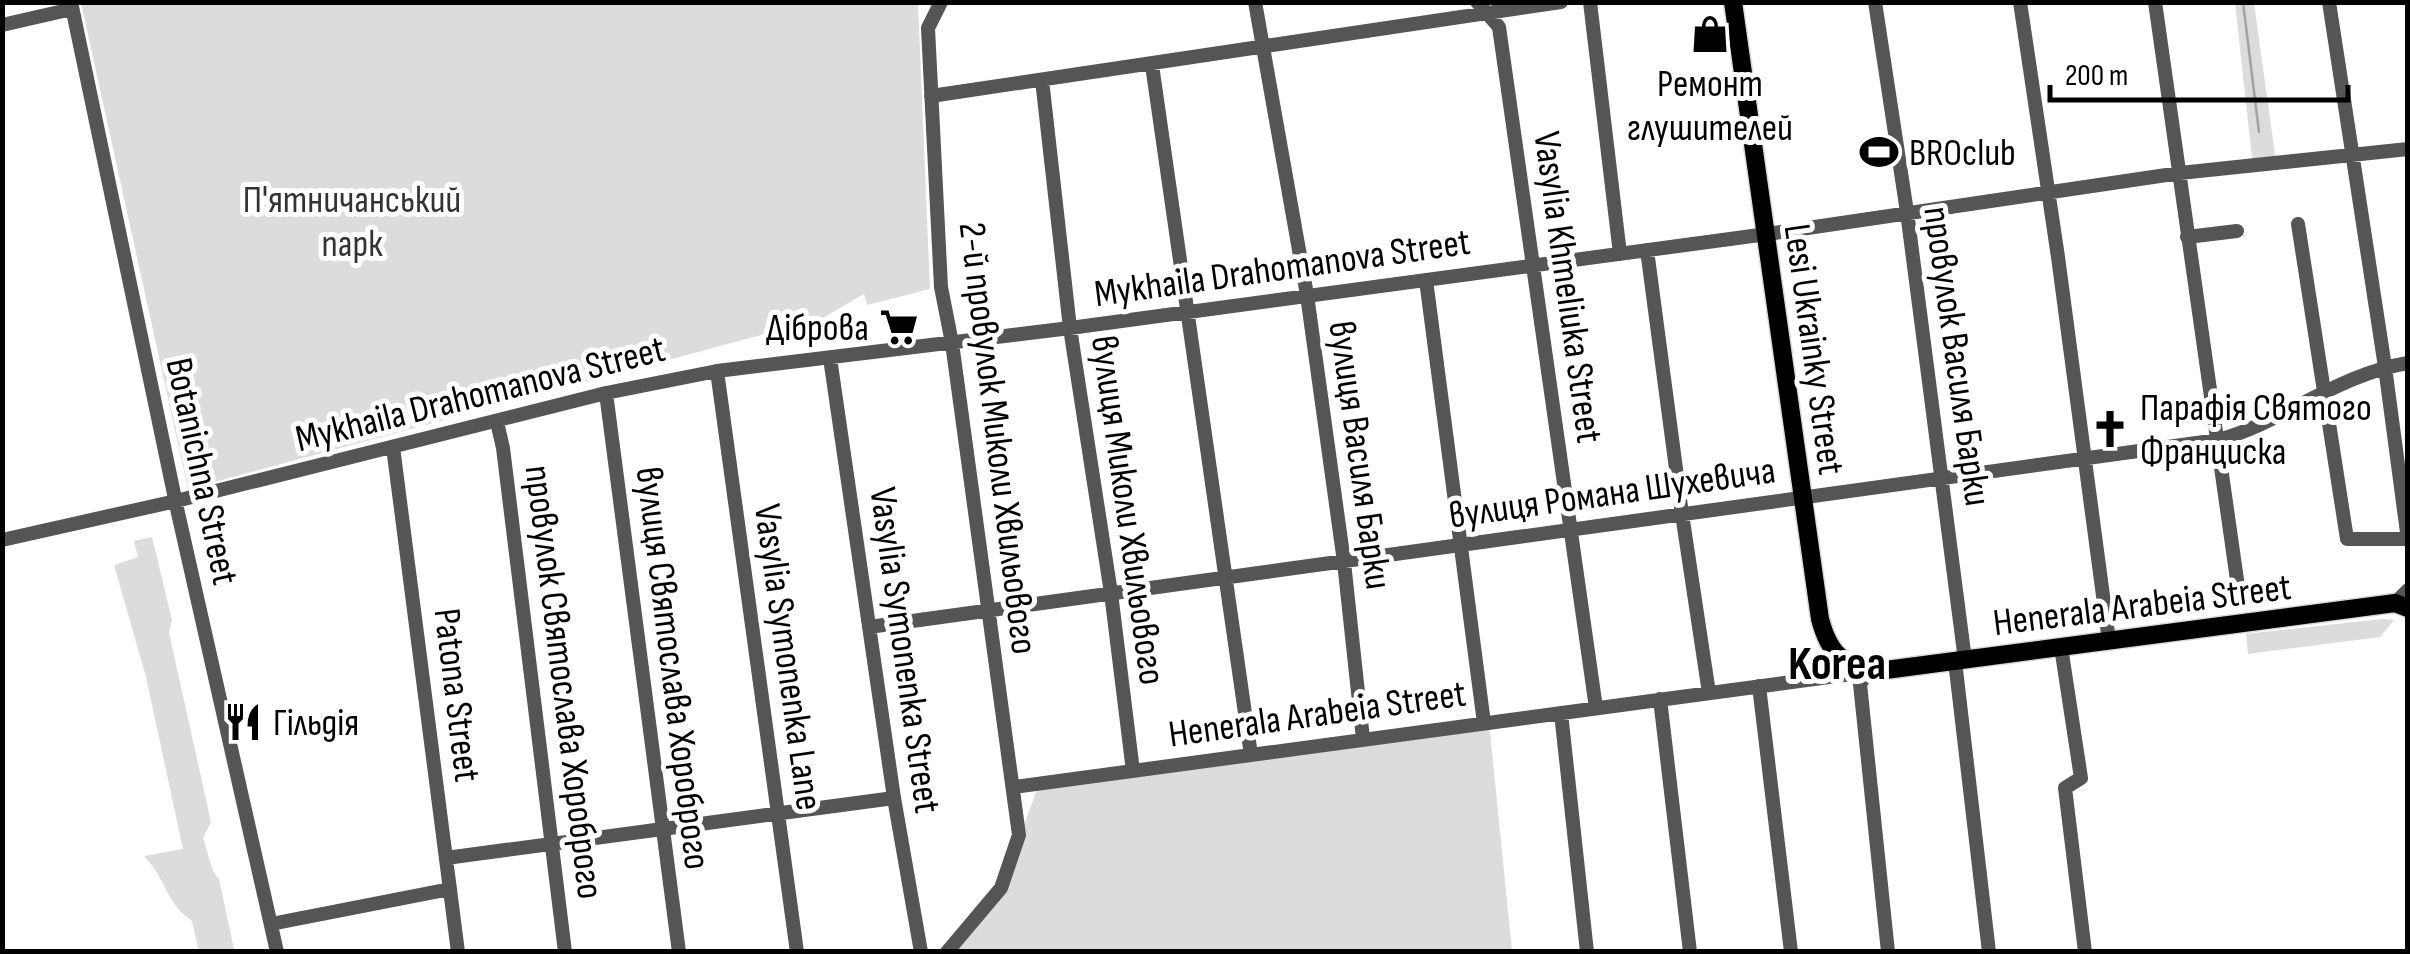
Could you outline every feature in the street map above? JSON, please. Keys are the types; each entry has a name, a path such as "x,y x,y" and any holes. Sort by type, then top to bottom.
{"main road":[{"name":"Lesi Ukrainky Street","path":"1734,2 1820,618 1826,640 1838,658 1869,676"},
{"name":"Henerala Arabeia Street","path":"1869,676 1960,660 2404,600"}],"street":[{"name":"2-й провулок Миколи Хвильового","path":"941,2 928,28 941,287 1014,787"},
{"name":"вулиця Василя Барки","path":"1256,2 1308,296 1363,739"},
{"name":"Vasylia Khmeliuka Street","path":"1477,2 1498,27 1596,708"},
{"path":"931,96 1488,16 1561,2"},
{"path":"1590,2 1620,254"},
{"name":"провулок Василя Барки","path":"1875,2 1942,477 1988,952"},
{"path":"2020,2 2109,641"},
{"path":"2155,2 2239,594"},
{"path":"2298,224 2347,539 2407,540 2385,367 2329,2"},
{"path":"2,24 72,6"},
{"name":"Botanichna Street","path":"72,6 176,501 278,952"},
{"path":"1152,66 1251,754"},
{"name":"вулиця Миколи Хвильового","path":"1042,80 1070,328 1111,593 1133,771"},
{"name":"Mykhaila Drahomanova Street","path":"2,540 176,501 606,393 717,371 1620,254 2180,173 2408,149"},
{"path":"2187,237 2238,231"},
{"path":"1648,250 1709,693"},
{"path":"1426,280 1484,723"},
{"name":"Vasylia Symonenka Street","path":"830,358 920,952"},
{"name":"вулиця Романа Шухевича","path":"870,626 2218,440 2236,435 2323,390 2385,367 2408,364"},
{"name":"Vasylia Symonenka Lane","path":"717,371 797,952"},
{"name":"вулиця Святослава Хороброго","path":"606,393 679,952"},
{"name":"провулок Святослава Хороброго","path":"496,422 503,448 565,952"},
{"name":"Patona Street","path":"393,447 458,952"},
{"path":"1820,618 1822,677"},
{"path":"2061,647 2081,778 2064,788 2085,952"},
{"path":"1869,676 1888,952"},
{"name":"Henerala Arabeia Street","path":"1014,787 1822,677 1869,676"},
{"path":"1759,686 1791,952"},
{"path":"1660,699 1690,952"},
{"path":"1561,713 1587,952"},
{"path":"947,952 1001,888 1019,835 1014,787"},
{"path":"446,858 894,798"},
{"path":"271,924 450,889"}],"green space":[{"name":"П'ятничанський парк","path":"81,3 918,3 930,289 867,305 864,294 821,319 188,489"},
{"path":"2235,3 2254,3 2276,162 2253,167"},
{"path":"152,537 211,822 203,838 219,879 234,949 238,951 199,951 192,921 176,906 144,856 183,849 146,677 114,565 138,557 134,541"},
{"path":"2394,620 2380,637 2248,654 2246,634"},
{"path":"1489,722 1512,951 947,952 1001,888 1039,784"}],"waterway":[{"path":"2243,2 2259,132"}],"place":[{"name":"Ремонт глушителей","path":"1710,34"},
{"name":"BROclub","path":"1879,152"},
{"name":"Діброва","path":"899,327"},
{"name":"Парафія Святого Франциска","path":"2110,429"},
{"name":"Гільдія","path":"243,722"}],"district":[{"name":"Korea","path":"1837,662"}]}
